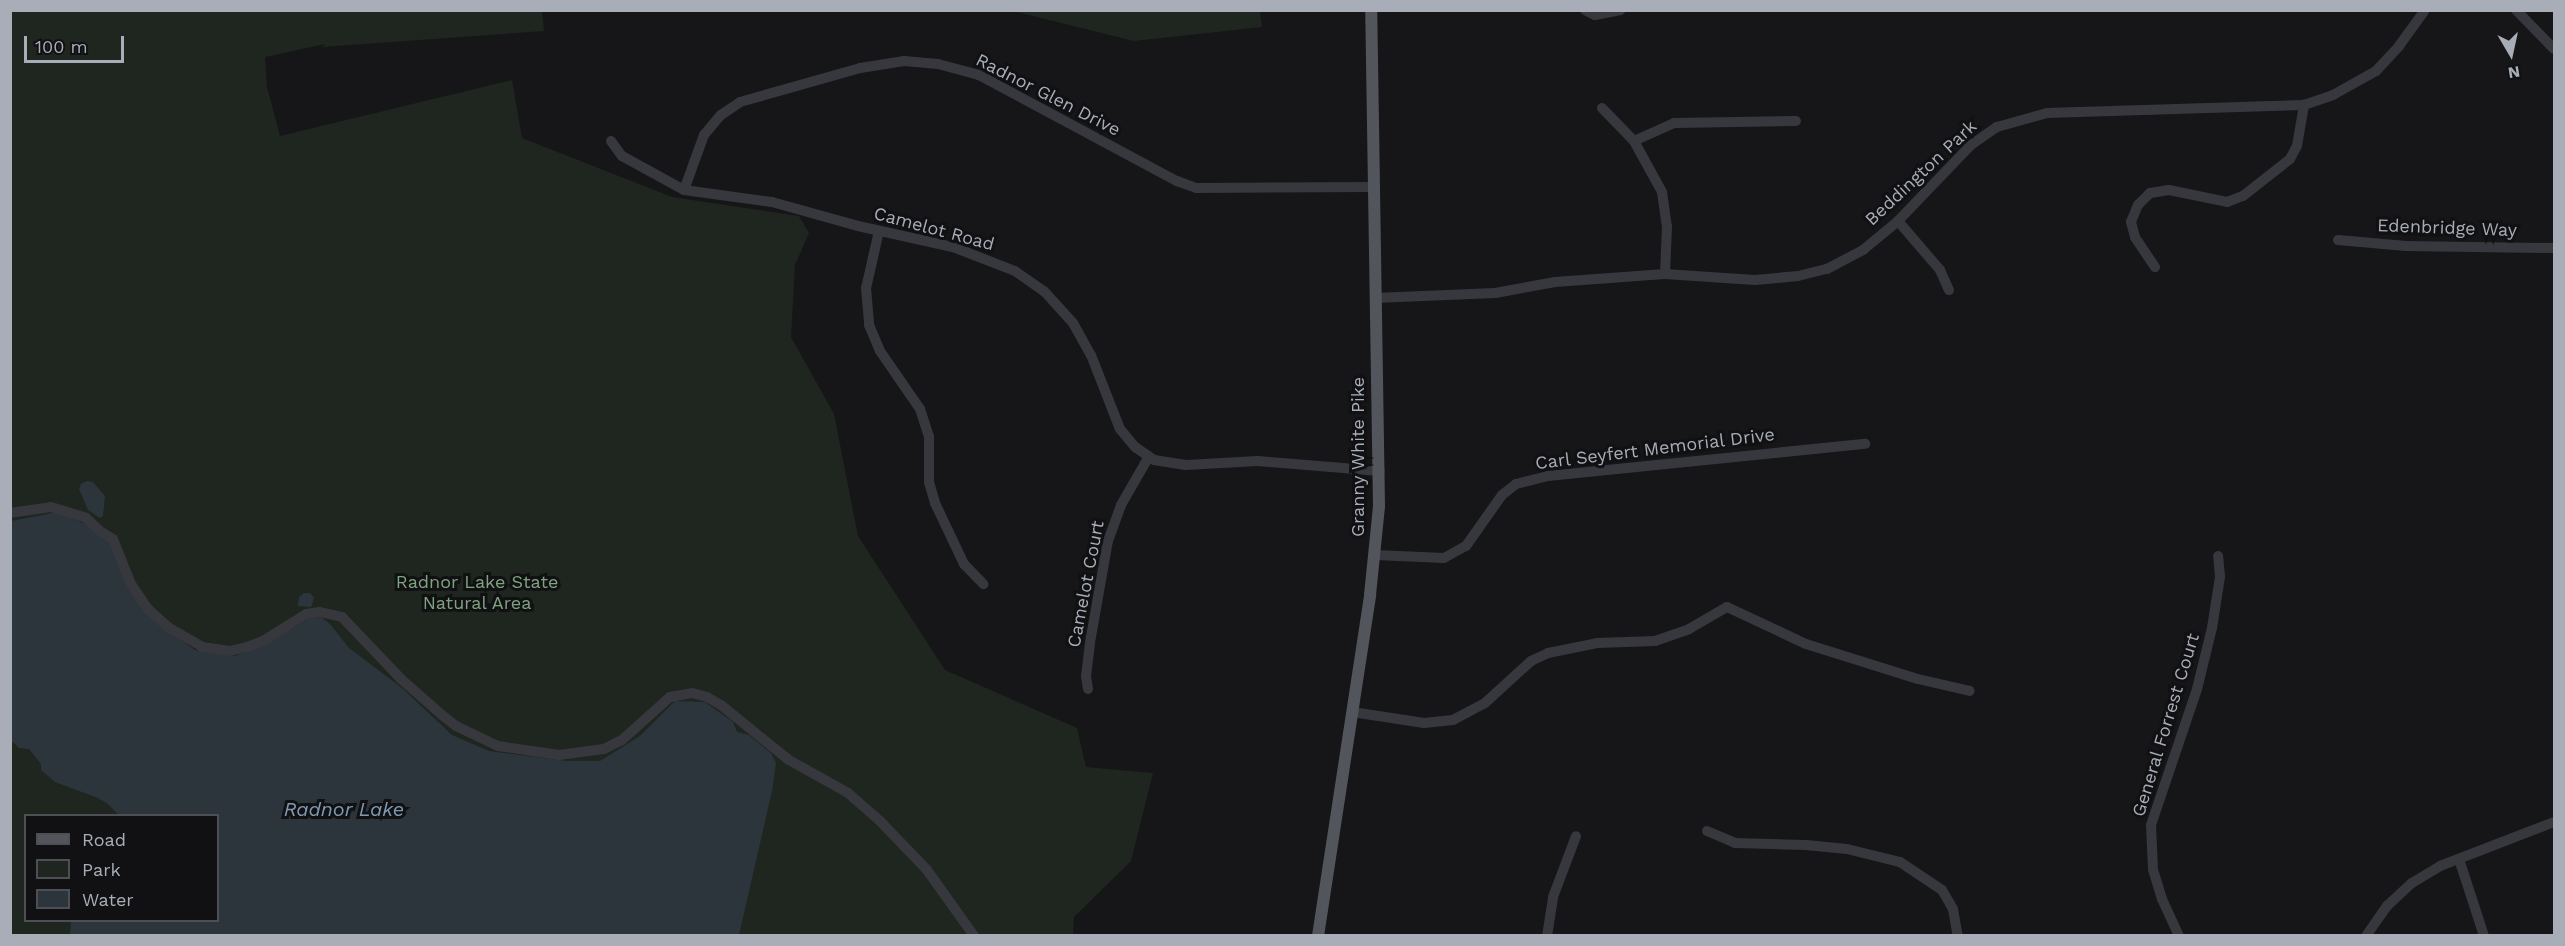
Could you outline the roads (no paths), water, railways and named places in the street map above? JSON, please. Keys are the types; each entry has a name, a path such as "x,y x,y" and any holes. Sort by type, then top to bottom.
{"main road":[{"name":"Granny White Pike","path":"1318,936 1375,555 1380,471 1371,10"}],"street":[{"path":"1585,10 1595,15 1621,10"},
{"name":"Beddington Park","path":"1375,298 1495,293 1555,282 1665,274 1755,280 1798,276 1827,269 1847,259 1898,221 1976,140 1997,127 2029,116 2047,113 2304,105 2333,95 2376,71 2399,46 2425,10"},
{"path":"2516,10 2554,49"},
{"name":"Radnor Glen Drive","path":"684,190 704,135 718,117 740,102 851,71 904,61 938,64 980,75 1166,175 1196,188 1373,186"},
{"path":"2155,267 2134,237 2131,222 2138,205 2150,193 2169,190 2227,202 2243,196 2290,159 2297,146 2304,105"},
{"path":"1602,108 1634,141 1662,192 1667,226 1665,274"},
{"path":"1634,141 1674,123 1796,121"},
{"name":"Camelot Road","path":"611,141 622,156 684,190 767,200 879,231 953,247 999,262 1044,291 1067,315 1084,340 1120,429 1148,458"},
{"path":"1898,221 1940,270 1949,290"},
{"path":"879,231 866,288 869,325 880,351 920,409 929,436 929,482 935,503 964,564 983,584"},
{"name":"Edenbridge Way","path":"2338,240 2406,246 2554,248"},
{"name":"Carl Seyfert Memorial Drive","path":"1375,555 1444,558 1466,546 1502,495 1516,484 1548,476 1865,444"},
{"path":"1148,458 1178,465 1247,460 1380,471"},
{"name":"Camelot Court","path":"1088,689 1086,676 1090,637 1108,541 1121,505 1148,458"},
{"path":"10,513 51,507 86,518 100,531 113,538 131,584 148,609 168,627 202,647 230,651 247,647 263,641 306,614 320,612 342,617 401,679 442,714 468,732 498,746 559,755 604,749 622,740 670,697 692,693 707,697 721,705 789,760 839,788 880,821 927,870 974,936"},
{"name":"General Forrest Court","path":"2179,936 2162,899 2153,869 2151,825 2197,689 2210,638 2220,577 2218,556"},
{"path":"1352,712 1424,723 1453,720 1485,703 1532,661 1548,653 1597,643 1655,641 1689,629 1727,608 1806,644 1918,679 1970,691"},
{"path":"2366,936 2387,906 2412,883 2440,866 2554,822"},
{"path":"1707,831 1735,843 1806,845 1847,849 1900,862 1942,890 1953,909 1958,936"},
{"path":"1547,936 1553,897 1576,836"},
{"path":"2458,859 2484,936"}],"water":[{"path":"87,481 93,482 105,496 103,516 100,518 88,510 79,489 81,484"},
{"name":"Radnor Lake","path":"58,512 88,525 110,540 130,587 178,638 195,650 235,656 268,643 310,618 321,617 330,624 349,648 402,688 452,735 489,751 567,761 600,761 640,736 675,701 705,702 733,722 737,732 749,735 771,753 776,763 772,791 739,935 70,936 71,922 219,922 219,814 118,814 98,798 55,782 41,770 41,764 29,749 19,748 13,742 11,743 11,521"},
{"path":"304,593 310,593 314,598 311,607 298,606 299,597"}],"park label":[{"name":"Radnor Lake State Natural Area","path":"477,593"}]}
